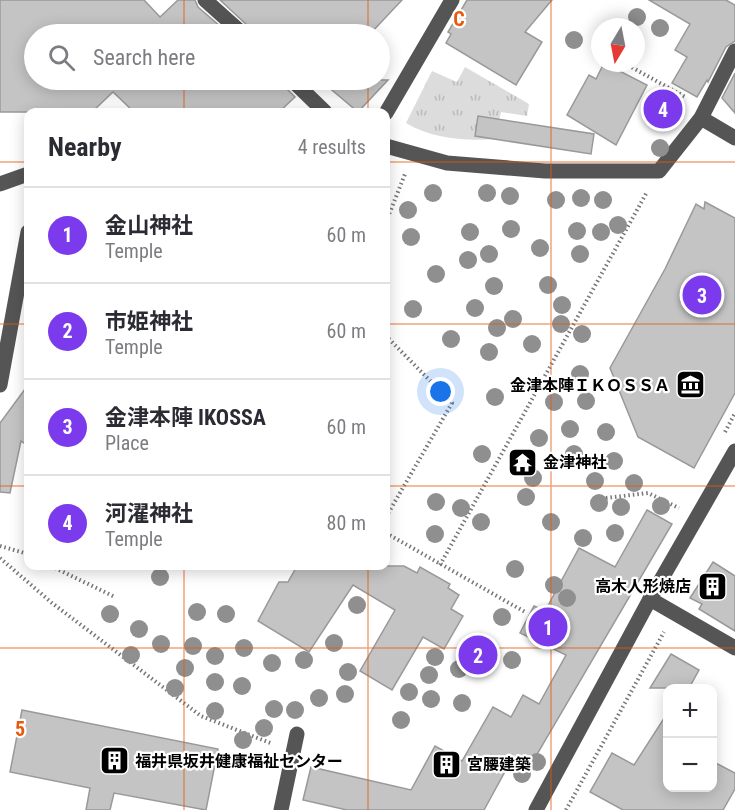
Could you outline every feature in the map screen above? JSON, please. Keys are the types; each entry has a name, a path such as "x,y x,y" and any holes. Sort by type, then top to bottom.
{"street":[{"path":"205,0 232,24"},
{"path":"389,108 452,0"},
{"path":"390,147 447,164 545,171 659,171 704,113 735,51"},
{"path":"302,90 321,108"},
{"path":"704,113 735,138"},
{"path":"0,184 24,175"},
{"path":"0,385 24,254"},
{"path":"536,810 650,599 735,451"},
{"path":"650,599 735,648"},
{"path":"280,810 297,734"}],"path":[{"path":"638,72 704,113"},
{"path":"390,212 413,154"},
{"path":"440,565 659,171"},
{"path":"390,342 452,403 390,510"},
{"path":"606,498 648,493 682,510"},
{"path":"390,535 525,612"},
{"path":"0,546 24,553"},
{"path":"0,558 52,603 201,716 293,752"},
{"path":"59,570 115,597"},
{"path":"566,810 667,627"}],"green space":[{"path":"465,67 529,104 527,116 501,112 495,139 449,138 427,133 406,123 432,71 457,82"}],"building":[{"path":"0,0 144,0 160,17 178,0 195,0 198,7 218,24 24,24 24,90 288,90 295,97 283,108 130,108 113,92 96,108 24,108 24,112 0,112"},
{"path":"220,0 402,0 379,24 246,24"},
{"path":"467,0 552,0 525,32 542,42 516,85 446,43 451,34 448,32"},
{"path":"649,0 726,0 735,5 735,41 726,47 708,82 707,80 697,97 672,83 687,57 675,50 690,24"},
{"path":"600,72 622,72 647,85 616,145 567,115 589,75 596,79"},
{"path":"735,73 735,113 722,98"},
{"path":"332,90 379,90 362,108 353,108"},
{"path":"478,116 594,134 591,154 475,136"},
{"path":"705,202 735,218 735,393 694,468 638,437 610,368 665,269 696,204 704,209"},
{"path":"24,390 24,443 21,441 10,493 0,492 0,423"},
{"path":"647,510 672,524 529,768 521,764 516,773 507,768 484,810 347,810 303,800 311,767 411,790 435,746 462,761 493,707 511,717 523,695 539,704 566,655 520,633 534,606 545,611 579,548 615,567"},
{"path":"713,562 735,576 735,631 699,609 702,604 690,598"},
{"path":"390,566 404,566 417,573 420,567 450,584 448,588 459,595 451,609 463,616 444,649 423,637 392,690 360,671 395,610 353,585 309,652 258,621 279,582 288,582 295,570 390,570"},
{"path":"671,654 699,670 691,684 663,684 663,688 650,688"},
{"name":"福井県坂井健康福祉センター","path":"22,710 218,749 206,810 114,793 110,810 86,810 90,788 10,772"},
{"path":"663,720 663,792 717,792 717,764 735,773 735,789 723,810 623,810 590,792 612,753 634,765"}],"place":[{"name":"河濯神社","path":"663,109"},
{"name":"金津本陣 IKOSSA","path":"702,295"},
{"name":"金津本陣ＩＫＯＳＳＡ","path":"691,385"},
{"name":"金津神社","path":"522,462"},
{"name":"高木人形焼店","path":"712,586"},
{"name":"金山神社","path":"548,627"},
{"name":"市姫神社","path":"478,655"},
{"name":"福井県坂井健康福祉センター","path":"114,761"},
{"name":"宮腰建築","path":"446,764"}]}
